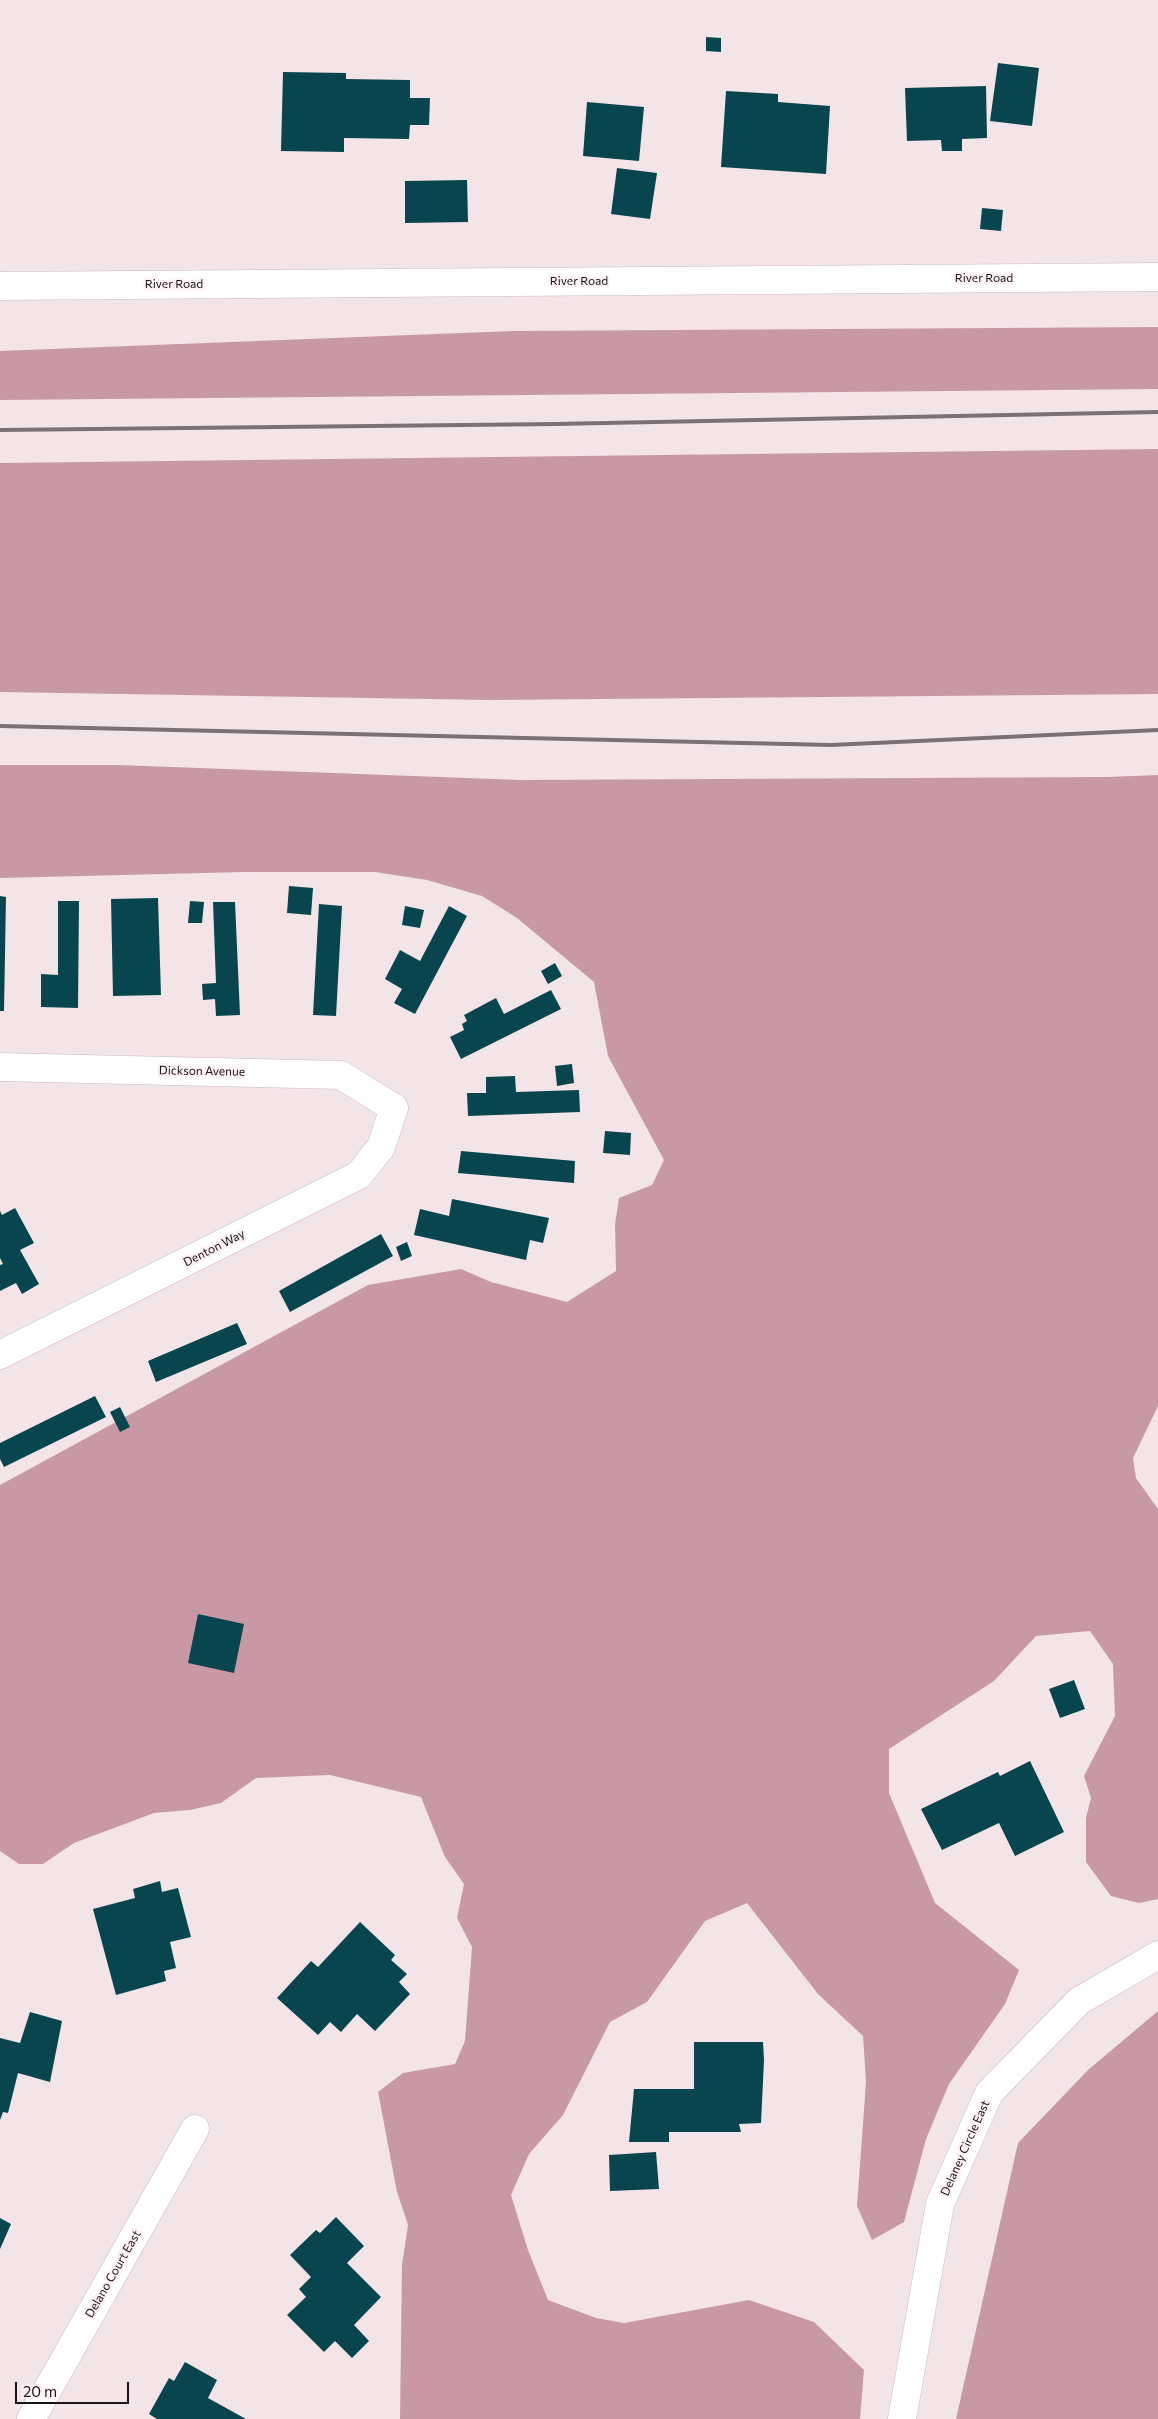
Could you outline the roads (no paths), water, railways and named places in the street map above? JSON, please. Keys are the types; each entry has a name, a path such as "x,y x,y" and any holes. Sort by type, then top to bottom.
{"street":[{"name":"River Road","path":"0,286 1158,276"},
{"name":"Dickson Avenue","path":"0,1067 341,1075 394,1108"},
{"name":"Denton Way","path":"0,1355 358,1175 381,1147 394,1108"},
{"name":"Delaney Circle East","path":"902,2419 940,2204 989,2093 1079,2001 1158,1955"},
{"name":"Delano Court East","path":"31,2419 195,2129"}],"railway":[{"path":"0,430 555,424 1158,412"},
{"path":"0,726 831,745 1158,730"}]}
